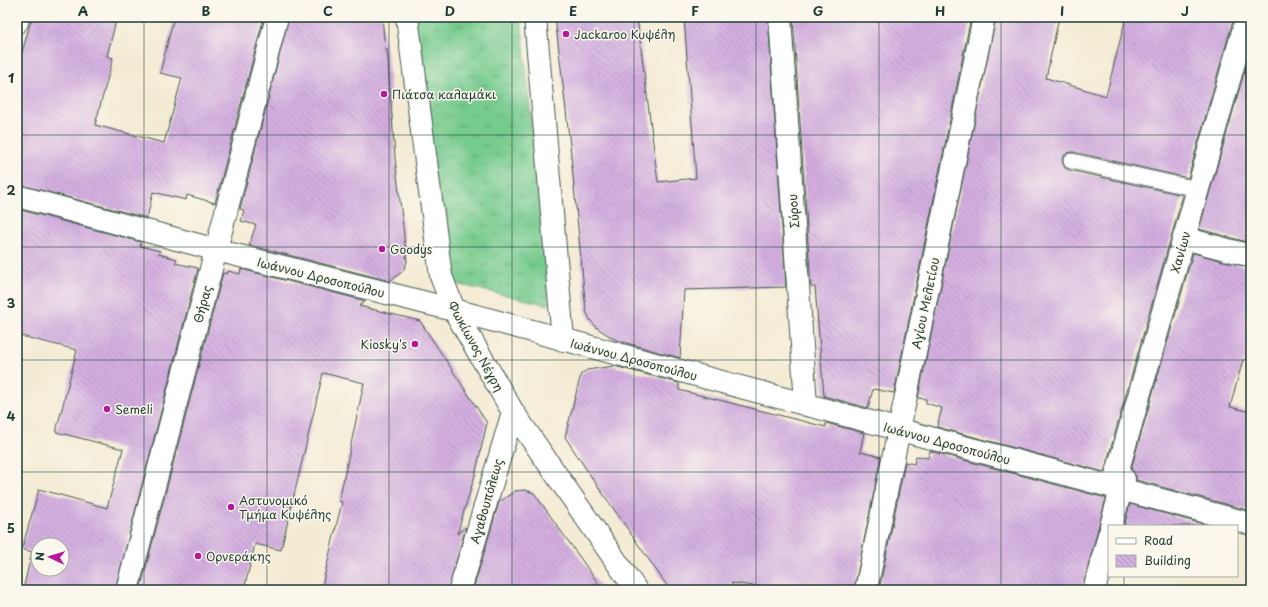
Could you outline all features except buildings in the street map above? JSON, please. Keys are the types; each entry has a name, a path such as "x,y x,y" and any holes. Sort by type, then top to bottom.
{"street":[{"path":"17,22 18,17"},
{"name":"Θήρας","path":"127,590 277,17"},
{"name":"Φωκίωνος Νέγρη","path":"407,17 441,276 454,310 512,412 636,590"},
{"path":"535,17 563,340"},
{"name":"Σύρου","path":"780,17 806,405"},
{"name":"Αγίου Μελετίου","path":"866,590 984,17"},
{"name":"Χανίων","path":"1112,525 1120,485 1197,189 1247,17"},
{"name":"Ιωάννου Δροσοπούλου","path":"17,196 216,250 454,310 899,430 1120,485 1251,524"},
{"path":"1184,238 1251,256"},
{"name":"Αγαθουπόλεως","path":"460,590 512,412"},
{"path":"1094,590 1108,539"}],"lane":[{"path":"1072,161 1197,189"}],"green space":[{"path":"411,17 521,17 549,305 443,281"}],"place":[{"name":"Jackaroo Κυψέλη","path":"566,34"},
{"name":"Πιάτσα καλαμάκι","path":"384,94"},
{"name":"Goodys","path":"382,249"},
{"name":"Kiosky's","path":"415,344"},
{"name":"Semeli","path":"107,409"},
{"name":"Αστυνομικό Τμήμα Κυψέλης","path":"231,507"},
{"name":"Ορνεράκης","path":"198,556"}]}
